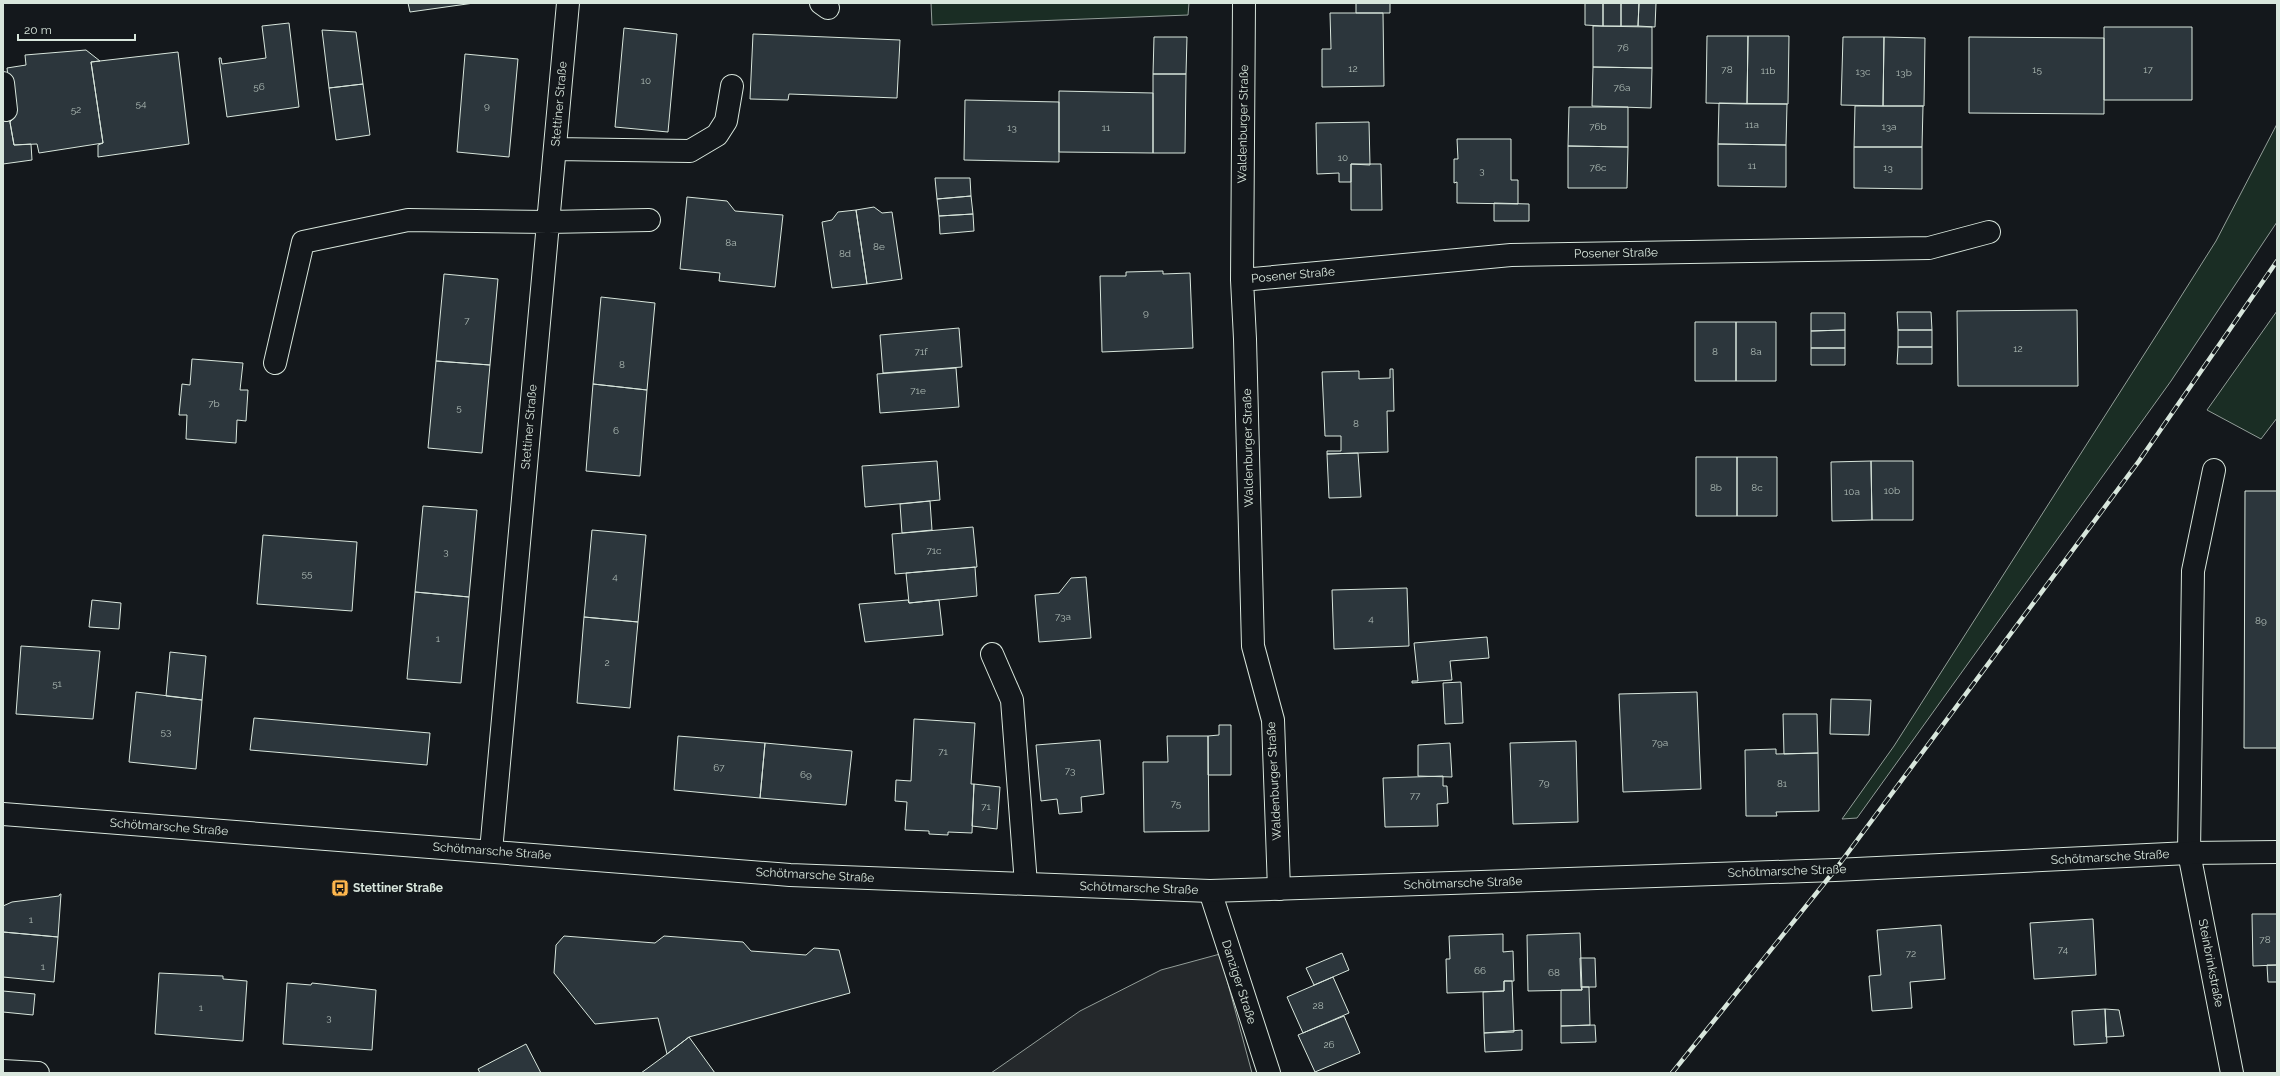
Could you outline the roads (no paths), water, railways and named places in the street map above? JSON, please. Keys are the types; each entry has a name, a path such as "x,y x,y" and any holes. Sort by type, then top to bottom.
{"street":[{"name":"Stettiner Straße","path":"491,851 568,3"},
{"name":"Waldenburger Straße","path":"1244,3 1242,280 1245,339 1252,646 1273,720 1279,889"},
{"path":"3,83 6,110"},
{"path":"555,149 690,151 717,135 726,121 732,86"},
{"path":"275,363 303,242 408,220 548,222 649,220"},
{"name":"Posener Straße","path":"1242,280 1511,255 1929,248 1989,232"},
{"name":"Steinbrinkstraße","path":"2214,470 2193,571 2189,853 2232,1073"},
{"path":"992,654 1012,700 1026,884"},
{"name":"Schötmarsche Straße","path":"3,814 790,875 1210,891 1843,869 2189,853 2277,852"},
{"name":"Danziger Straße","path":"1210,891 1268,1073"},
{"path":"3,1071 38,1073"}],"railway":[{"path":"1672,1073 1835,870 2139,461 2277,261"}],"place":[{"name":"Stettiner Straße","path":"340,888"}]}
